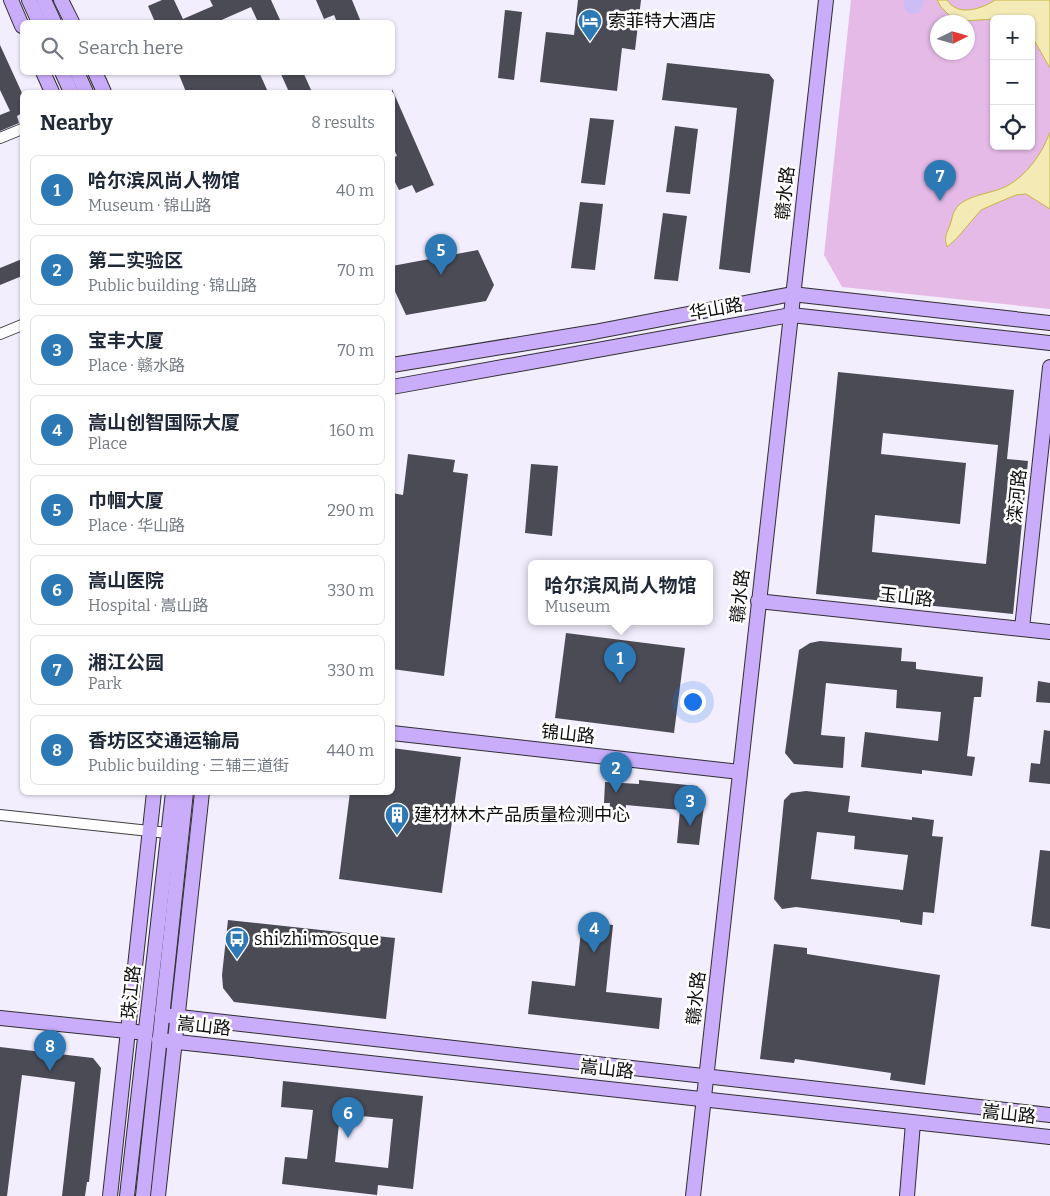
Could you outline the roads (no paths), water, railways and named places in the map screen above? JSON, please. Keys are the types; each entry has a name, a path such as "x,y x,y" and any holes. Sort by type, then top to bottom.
{"main road":[{"path":"10,0 20,22"},
{"path":"29,0 38,20"},
{"path":"44,0 53,20"},
{"path":"61,0 71,20"},
{"name":"赣水路","path":"736,771 758,601 816,0"},
{"name":"赣水路","path":"789,295 826,0"},
{"path":"44,75 51,90"},
{"path":"63,75 70,90"},
{"path":"78,75 85,90"},
{"path":"96,75 103,90"},
{"name":"华山路","path":"395,365 594,332 789,295 1050,322"},
{"name":"赣水路","path":"693,1196 702,1076 757,564 787,315"},
{"name":"华山路","path":"395,386 787,315 1050,343"},
{"name":"滦河路","path":"1022,628 1050,367"},
{"name":"玉山路","path":"758,601 1050,632"},
{"name":"锦山路","path":"395,733 736,771"},
{"name":"珠江路","path":"110,1196 154,795"},
{"name":"珠江路","path":"143,1196 168,833 173,795"},
{"name":"珠江路","path":"128,1196 155,1035 162,1015 186,795"},
{"path":"158,1196 202,795"},
{"name":"嵩山路","path":"162,1015 1050,1115"},
{"name":"嵩山路","path":"0,1018 155,1035 176,1042 1050,1137"},
{"name":"赣水路","path":"684,1196 700,1098"},
{"path":"907,1196 913,1123"}],"street":[{"path":"0,138 20,131"},
{"path":"0,334 20,326"},
{"path":"0,816 168,833"}],"place":[{"name":"索菲特大酒店","path":"590,42"},
{"name":"湘江公园","path":"940,201"},
{"name":"巾帼大厦","path":"441,275"},
{"name":"哈尔滨风尚人物馆","path":"620,683"},
{"name":"第二实验区","path":"616,793"},
{"name":"宝丰大厦","path":"690,826"},
{"name":"建材林木产品质量检测中心","path":"397,836"},
{"name":"嵩山创智国际大厦","path":"594,953"},
{"name":"shi zhi mosque","path":"237,960"},
{"name":"香坊区交通运输局","path":"50,1071"},
{"name":"嵩山医院","path":"348,1138"}]}
